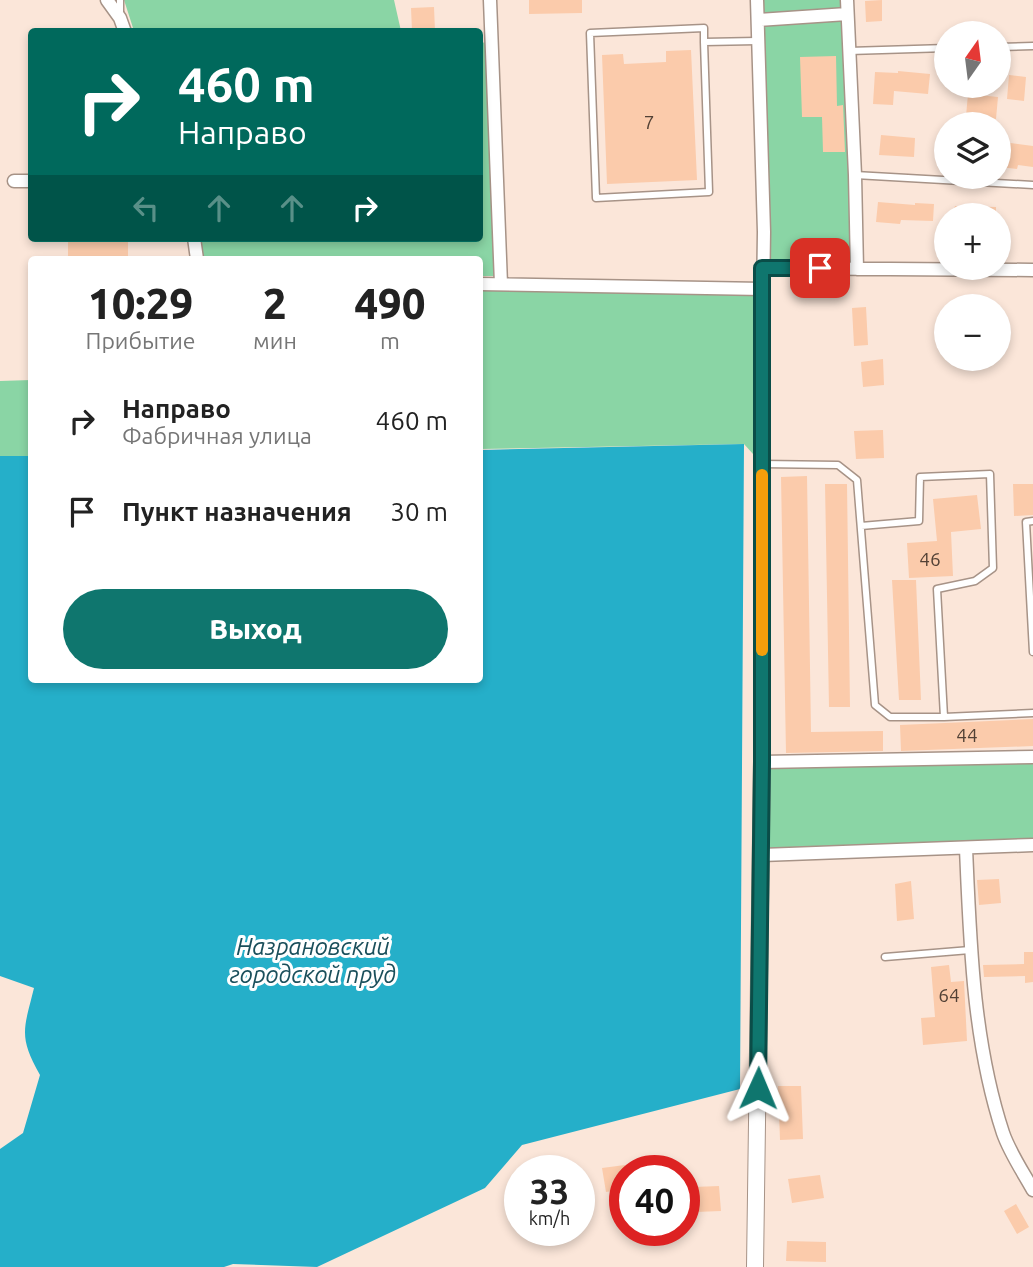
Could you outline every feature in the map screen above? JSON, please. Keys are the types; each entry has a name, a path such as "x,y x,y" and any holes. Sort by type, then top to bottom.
{"street":[{"path":"107,0 124,28"},
{"path":"490,0 501,284"},
{"path":"755,1267 762,762 764,218 757,0"},
{"path":"846,0 856,175 857,269"},
{"path":"758,20 847,14"},
{"path":"14,181 28,181"},
{"path":"762,268 1033,270"},
{"path":"483,284 763,289"},
{"path":"762,762 1033,757"},
{"path":"761,855 1033,845"},
{"path":"966,848 970,950 985,1065 1004,1136 1033,1190"}],"lane":[{"path":"120,0 120,18"},
{"path":"704,28 704,42 709,192 596,198 590,33 704,28"},
{"path":"704,42 759,41"},
{"path":"1012,47 1033,46"},
{"path":"849,51 934,48"},
{"path":"856,175 1033,185"},
{"path":"762,464 838,465 857,480 876,705 890,717 944,718 1033,713"},
{"path":"861,526 919,521 920,477 990,474 993,568 975,581 937,589 944,718"},
{"path":"1033,521 1026,522 1033,652"},
{"path":"885,957 970,950"}],"green space":[{"path":"124,0 394,0 400,28 133,28"},
{"path":"763,0 847,0 857,269 762,268"},
{"path":"488,42 495,276 483,276 483,256 203,256 200,242 483,242 483,43"},
{"path":"483,284 763,289 762,464 744,444 483,449"},
{"path":"28,380 28,456 0,456 0,381"},
{"path":"1033,757 1033,845 761,855 762,762"}],"water":[{"name":"Назрановский городской пруд","path":"744,444 740,1089 522,1145 513,1155 504,1155 504,1166 485,1188 317,1267 233,1264 224,1267 0,1267 0,1149 23,1133 40,1075 28,1051 25,1032 34,988 0,976 0,456 28,456 28,683 483,683 483,450"}],"building":[{"path":"529,0 582,0 582,13 529,14"},
{"path":"882,0 882,21 866,22 865,1"},
{"path":"434,7 435,28 412,28 411,8"},
{"path":"691,50 697,180 607,184 602,55 623,54 624,64 666,62 666,51"},
{"path":"836,56 837,106 843,105 845,152 823,152 822,117 802,117 800,57"},
{"path":"875,72 930,74 928,94 894,91 893,105 873,104"},
{"path":"1012,75 1026,77 1024,101 1007,99 1012,98"},
{"path":"968,98 998,98 997,112 966,112"},
{"path":"881,135 915,138 914,157 879,155"},
{"path":"1011,143 1033,146 1033,167 1018,165 1017,169 1011,168"},
{"path":"878,202 934,204 933,221 901,220 900,224 876,222"},
{"path":"68,242 128,242 128,256 68,256"},
{"path":"866,307 868,345 854,346 852,308"},
{"path":"883,359 884,385 863,387 861,362"},
{"path":"883,430 884,458 856,459 854,431"},
{"path":"807,476 811,732 883,731 883,751 786,753 781,477"},
{"path":"825,484 847,484 850,707 829,707"},
{"path":"1013,484 1033,484 1033,515 1014,516"},
{"path":"977,495 981,529 951,532 953,576 909,578 907,543 937,541 933,499"},
{"path":"892,580 916,580 921,700 899,700"},
{"path":"1033,719 1033,746 901,751 900,725"},
{"path":"999,879 1001,903 979,905 977,880"},
{"path":"911,881 914,919 897,921 895,884"},
{"path":"1024,952 1033,952 1033,982 1025,983 1025,976 984,977 983,965 1024,964"},
{"path":"949,965 951,982 964,981 967,1041 923,1045 921,1018 935,1017 931,967"},
{"path":"778,1086 801,1086 803,1139 780,1140"},
{"path":"609,1167 609,1192 606,1192 602,1168"},
{"path":"820,1175 824,1198 792,1203 788,1179"},
{"path":"719,1186 721,1211 700,1212 700,1187"},
{"path":"1016,1204 1029,1227 1017,1234 1004,1211"},
{"path":"787,1241 826,1242 826,1262 786,1261"}],"slow traffic":[{"path":"762,475 762,650"}],"route":[{"path":"758,1088 762,762 762,268 820,268"}]}
